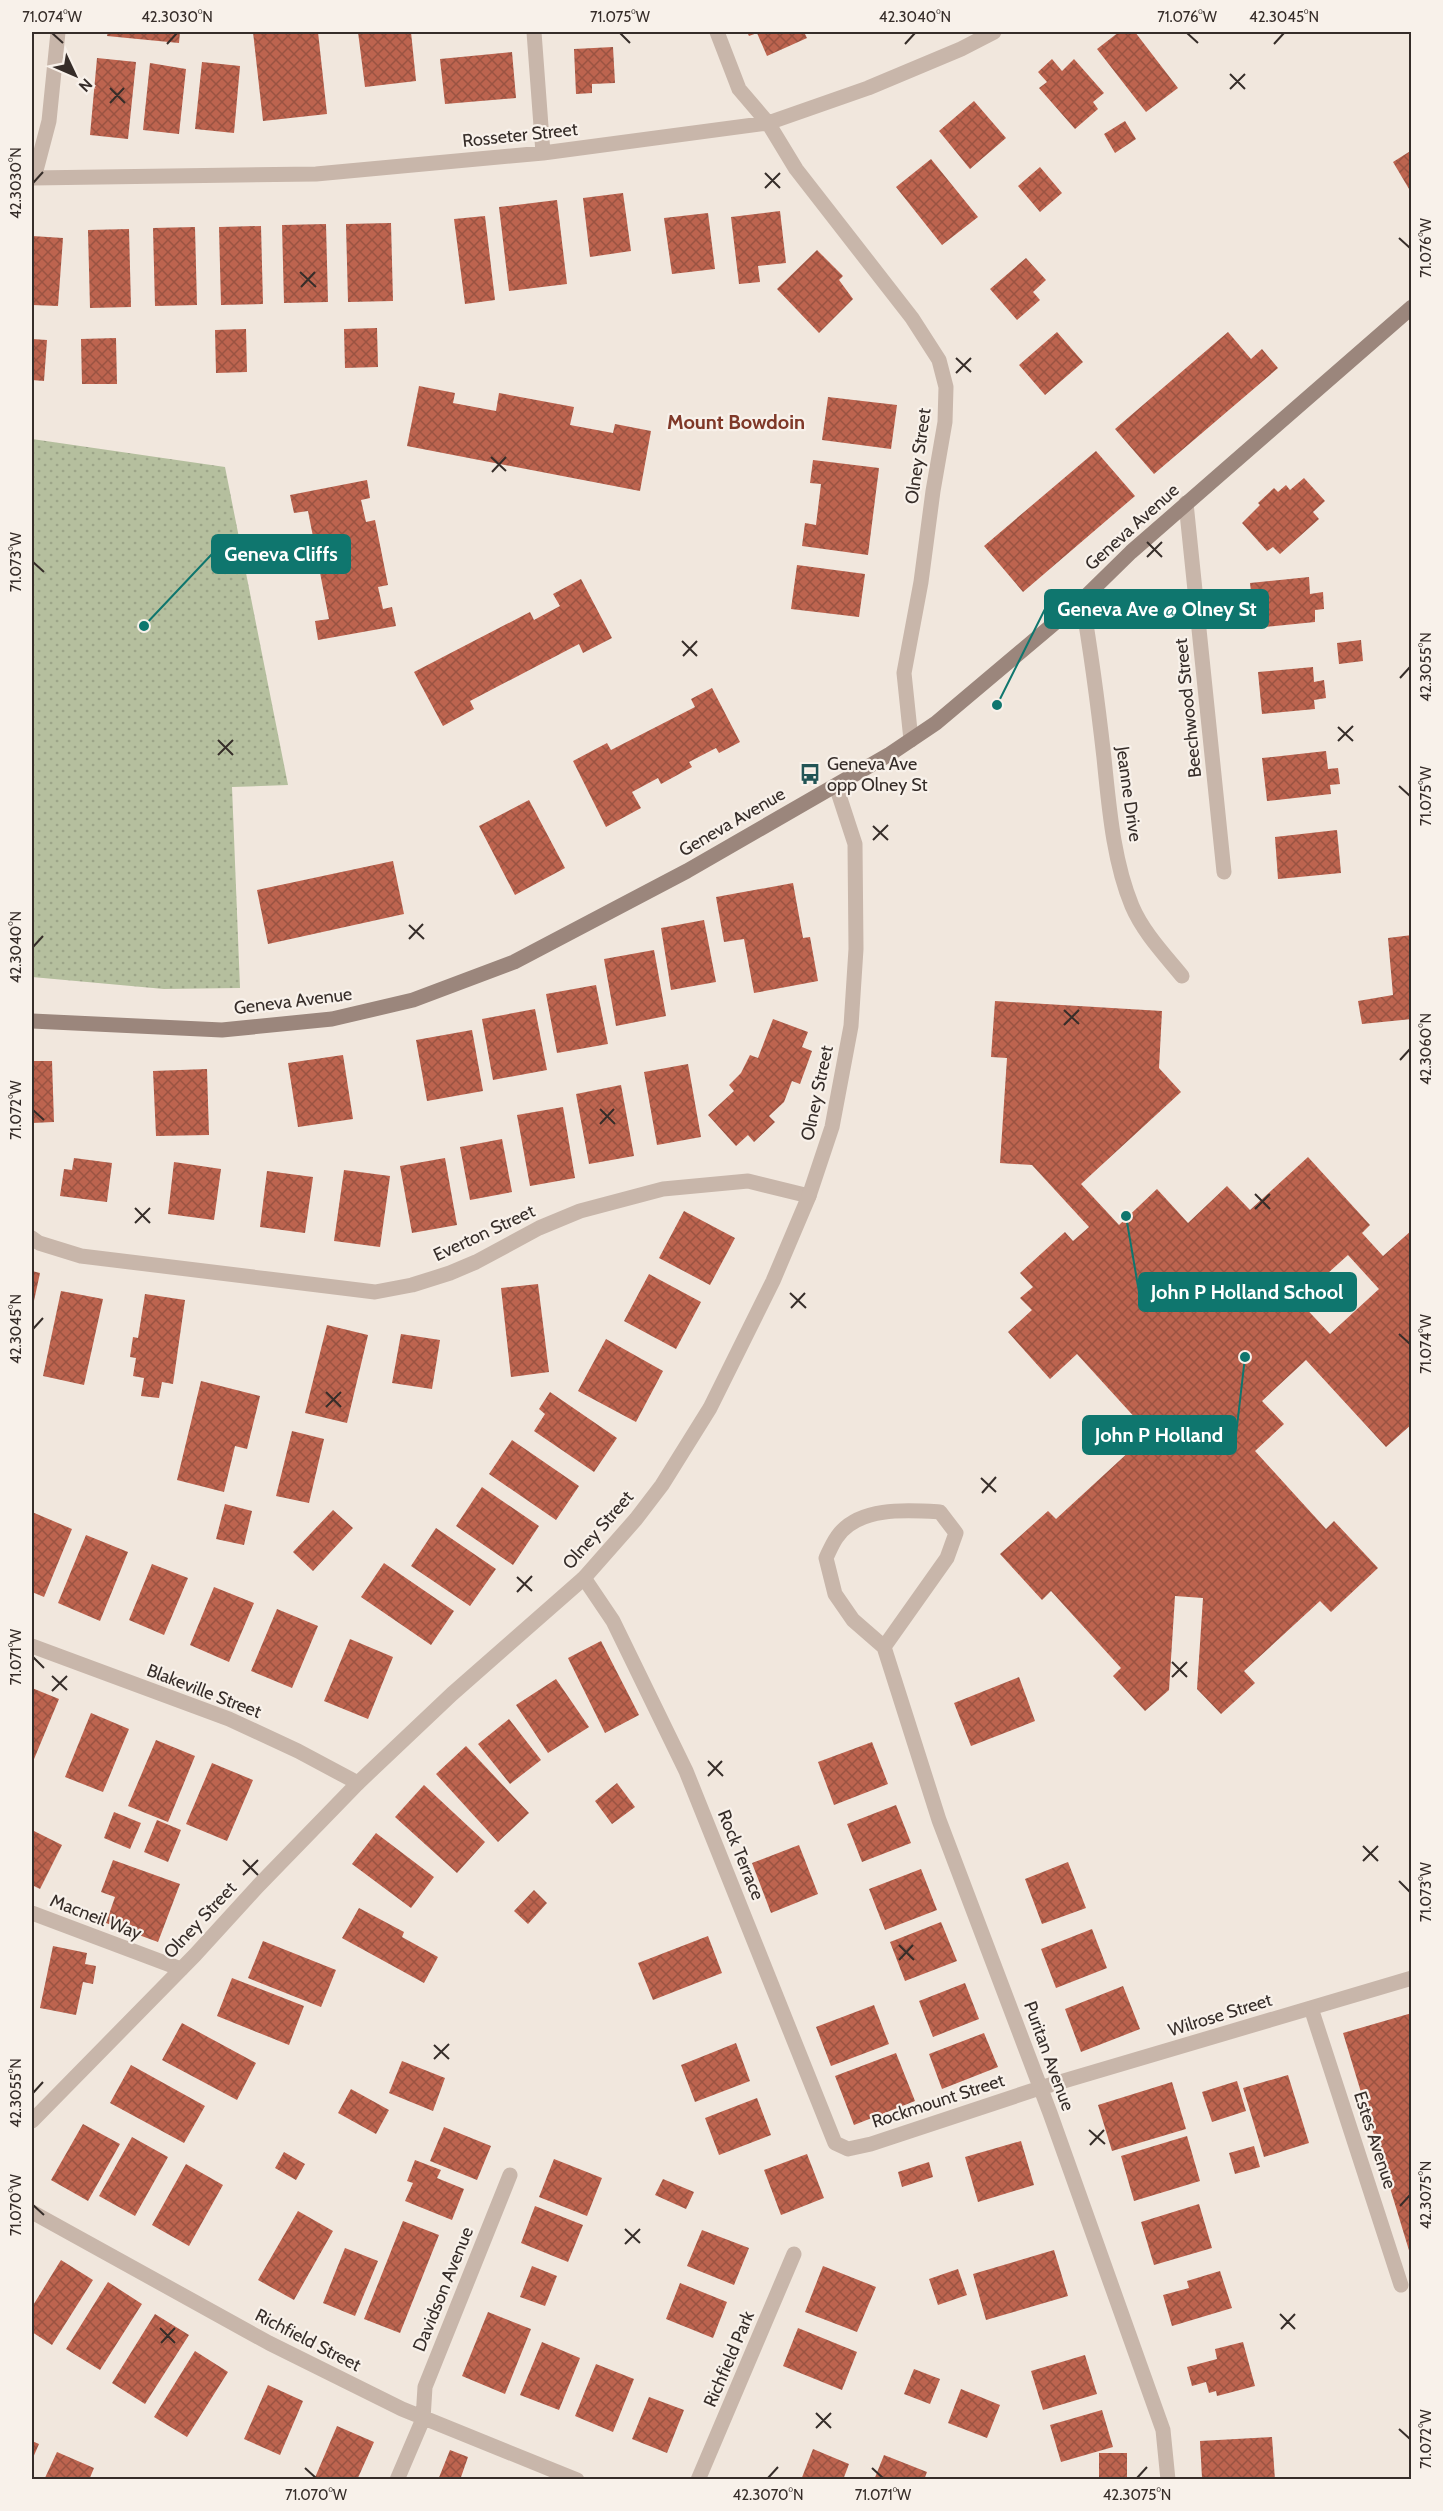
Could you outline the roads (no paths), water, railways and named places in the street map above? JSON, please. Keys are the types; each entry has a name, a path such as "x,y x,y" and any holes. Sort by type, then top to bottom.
{"main road":[{"name":"Geneva Avenue","path":"32,1021 222,1029 332,1019 413,1000 514,962 687,870 836,786 936,723 1082,600 1131,552 1412,307"}],"street":[{"path":"33,178 49,121 58,32"},
{"path":"534,32 543,153"},
{"name":"Olney Street","path":"717,32 739,89 768,123 796,169 912,318 939,360 946,387 945,422 921,582 904,673 911,740"},
{"name":"Rosseter Street","path":"33,178 316,174 543,153 768,123 868,88 961,49 994,32"},
{"name":"Beechwood Street","path":"1186,504 1224,872"},
{"name":"Jeanne Drive","path":"1082,600 1093,666 1108,798 1122,874 1132,906 1151,939 1182,976"},
{"name":"Olney Street","path":"32,2121 358,1783 452,1694 584,1578 655,1493 710,1408 773,1281 809,1196 832,1127 851,1026 856,949 855,844 836,786"},
{"name":"Everton Street","path":"32,1238 39,1243 81,1256 375,1292 412,1285 450,1273 476,1262 539,1228 580,1211 663,1189 748,1181 809,1196"},
{"path":"912,1510 940,1512 956,1533 947,1558 884,1647 853,1620 835,1594 826,1558 838,1535 858,1520 884,1512 912,1510"},
{"name":"Rock Terrace","path":"584,1578 613,1621 686,1771 835,2143 848,2149"},
{"name":"Blakeville Street","path":"32,1646 229,1719 298,1751 358,1783"},
{"name":"Puritan Avenue","path":"884,1647 939,1820 1040,2088 1163,2430 1168,2480"},
{"name":"Macneil Way","path":"32,1913 181,1969"},
{"name":"Wilrose Street","path":"1040,2088 1412,1978"},
{"name":"Estes Avenue","path":"1311,2008 1401,2284"},
{"name":"Rockmount Street","path":"848,2149 871,2144 1040,2088"},
{"name":"Davidson Avenue","path":"397,2480 423,2420 425,2387 510,2175"},
{"name":"Richfield Street","path":"32,2212 268,2343 423,2420 578,2480"},
{"name":"Richfield Park","path":"698,2480 794,2254"}],"place":[{"name":"Geneva Cliffs","path":"144,626"},
{"name":"Geneva Ave @ Olney St","path":"997,705"},
{"name":"Geneva Ave opp Olney St","path":"810,774"},
{"name":"John P Holland School","path":"1126,1216"},
{"name":"John P Holland","path":"1245,1357"}],"district":[{"name":"Mount Bowdoin","path":"736,422"}]}
